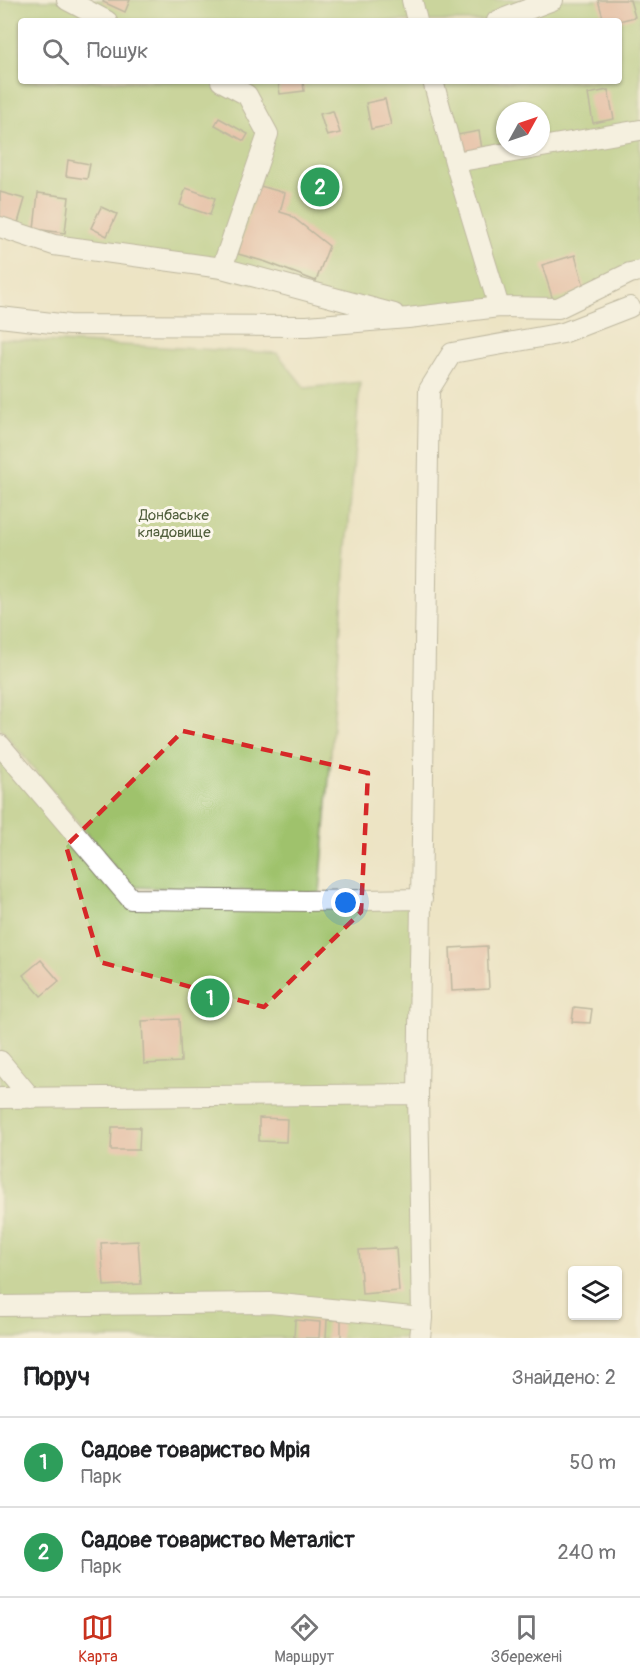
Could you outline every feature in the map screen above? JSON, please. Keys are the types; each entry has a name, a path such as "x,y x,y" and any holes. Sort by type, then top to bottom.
{"street":[{"path":"67,0 101,18"},
{"path":"412,0 416,18"},
{"path":"505,18 553,0"},
{"path":"222,268 268,134 247,95 227,84"},
{"path":"434,84 499,307"},
{"path":"455,162 640,130"},
{"path":"0,227 54,244 222,268 408,318"},
{"path":"0,317 81,326 306,326 408,318 499,307 558,308 630,273 640,271"},
{"path":"420,1338 422,1317 418,1094 429,390 452,352 563,333 630,307"},
{"path":"0,745 130,899 306,901 422,898"},
{"path":"0,1061 31,1098"},
{"path":"0,1098 418,1094"},
{"path":"0,1306 270,1303 422,1317"}],"highlighted area":[{"path":"183,731 368,773 361,912 264,1007 100,962 66,846"}],"green space":[{"path":"0,0 640,0 640,271 558,308 408,318 0,227"},
{"name":"Донбаське кладовище","path":"0,339 277,353 305,388 360,382 320,893 131,887 0,728"},
{"path":"0,745 131,899 422,899 420,1338 0,1338"}],"building":[{"path":"104,0 130,0 125,12 103,2"},
{"path":"598,0 630,0 635,17 622,20 622,18 603,18"},
{"path":"278,84 303,84 304,91 280,94"},
{"path":"608,90 614,119 593,123 588,94"},
{"path":"385,99 391,125 371,129 366,103"},
{"path":"333,111 340,133 327,136 320,114"},
{"path":"219,118 248,134 244,141 215,125"},
{"path":"479,131 482,149 461,153 457,135"},
{"path":"68,160 90,164 87,179 66,176"},
{"path":"257,185 285,193 280,212 290,215 329,246 316,281 238,254"},
{"path":"186,188 215,198 210,215 180,205"},
{"path":"0,192 25,199 18,223 0,218"},
{"path":"38,193 69,197 65,233 34,229"},
{"path":"101,207 117,214 107,236 91,228"},
{"path":"575,255 585,290 553,300 542,265"},
{"path":"487,946 489,989 452,991 450,948"},
{"path":"41,960 59,981 41,996 23,975"},
{"path":"574,1007 592,1009 590,1023 572,1022"},
{"path":"179,1019 181,1062 144,1064 142,1021"},
{"path":"259,1118 287,1119 286,1142 259,1141"},
{"path":"112,1127 140,1127 139,1150 111,1150"},
{"path":"138,1241 141,1284 104,1286 101,1243"},
{"path":"396,1248 399,1291 362,1294 359,1250"},
{"path":"295,1320 320,1322 319,1338 294,1338"},
{"path":"327,1320 341,1320 341,1338 326,1338"}],"place":[{"name":"Садове товариство Металіст","path":"320,187"},
{"name":"Садове товариство Мрія","path":"210,998"}]}
